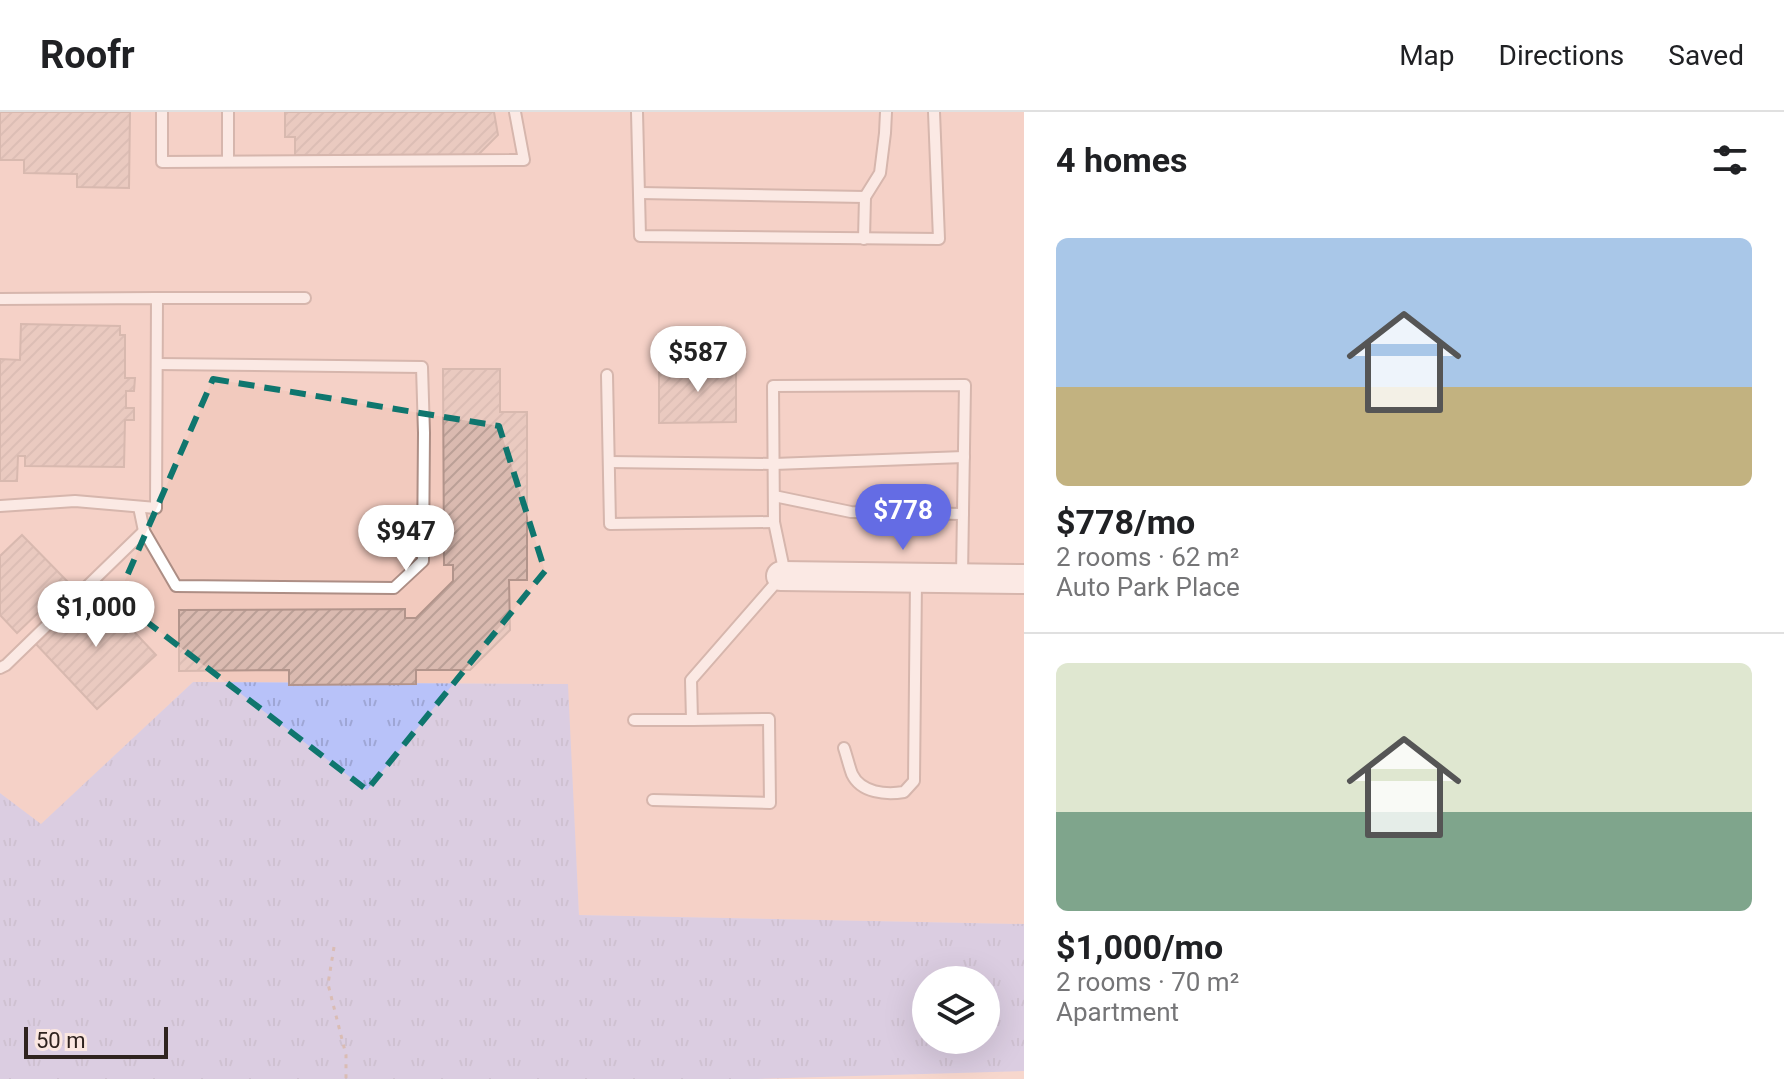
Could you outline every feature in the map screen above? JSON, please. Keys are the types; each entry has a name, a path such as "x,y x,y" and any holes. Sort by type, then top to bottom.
{"street":[{"path":"784,576 1024,579"}],"lane":[{"path":"162,112 162,162 524,160 515,112"},
{"path":"228,112 228,161"},
{"path":"637,112 640,236 939,239 934,112"},
{"path":"864,239 865,197 880,173 886,112"},
{"path":"640,193 865,197"},
{"path":"0,506 75,501 156,508 157,298"},
{"path":"0,299 305,298"},
{"path":"139,507 144,531 176,586 394,588 423,561 422,367 157,364"},
{"path":"607,375 610,524 774,522"},
{"path":"692,720 691,680 784,576 774,522 773,386 965,385 962,578"},
{"path":"609,462 774,464 964,457"},
{"path":"774,496 851,512 963,514"},
{"path":"0,668 144,531"},
{"path":"844,748 853,778 868,789 890,794 904,792 914,781 916,578"},
{"path":"634,720 769,719 770,803 653,800"}],"path":[{"path":"334,947 328,984 346,1055 346,1079"}],"highlighted area":[{"path":"213,379 499,426 545,571 367,790 117,599"}],"shaded area":[{"path":"0,112 1024,112 1024,924 579,915 567,684 193,682 41,825 0,793"}],"green space":[{"path":"193,682 568,684 579,915 1024,924 1024,1071 757,1079 0,1079 0,793 41,824"}],"building":[{"path":"0,112 130,112 129,188 77,187 77,174 24,173 24,160 0,160"},
{"path":"285,112 494,112 498,135 476,157 295,155 295,137 285,137"},
{"path":"21,324 120,326 120,335 125,335 125,378 135,378 134,391 126,391 126,408 134,408 134,420 125,420 124,467 25,466 25,456 18,456 17,481 0,481 0,359 20,360"},
{"path":"736,366 736,422 659,423 659,367"},
{"path":"443,369 500,369 500,412 527,412 527,580 509,580 510,630 470,670 416,670 416,684 289,685 289,670 179,671 179,610 405,609 405,618 416,618 453,581 453,565 444,565"},
{"path":"22,535 69,583 17,633 0,615 0,556"},
{"path":"94,589 156,655 97,709 35,643"}]}
